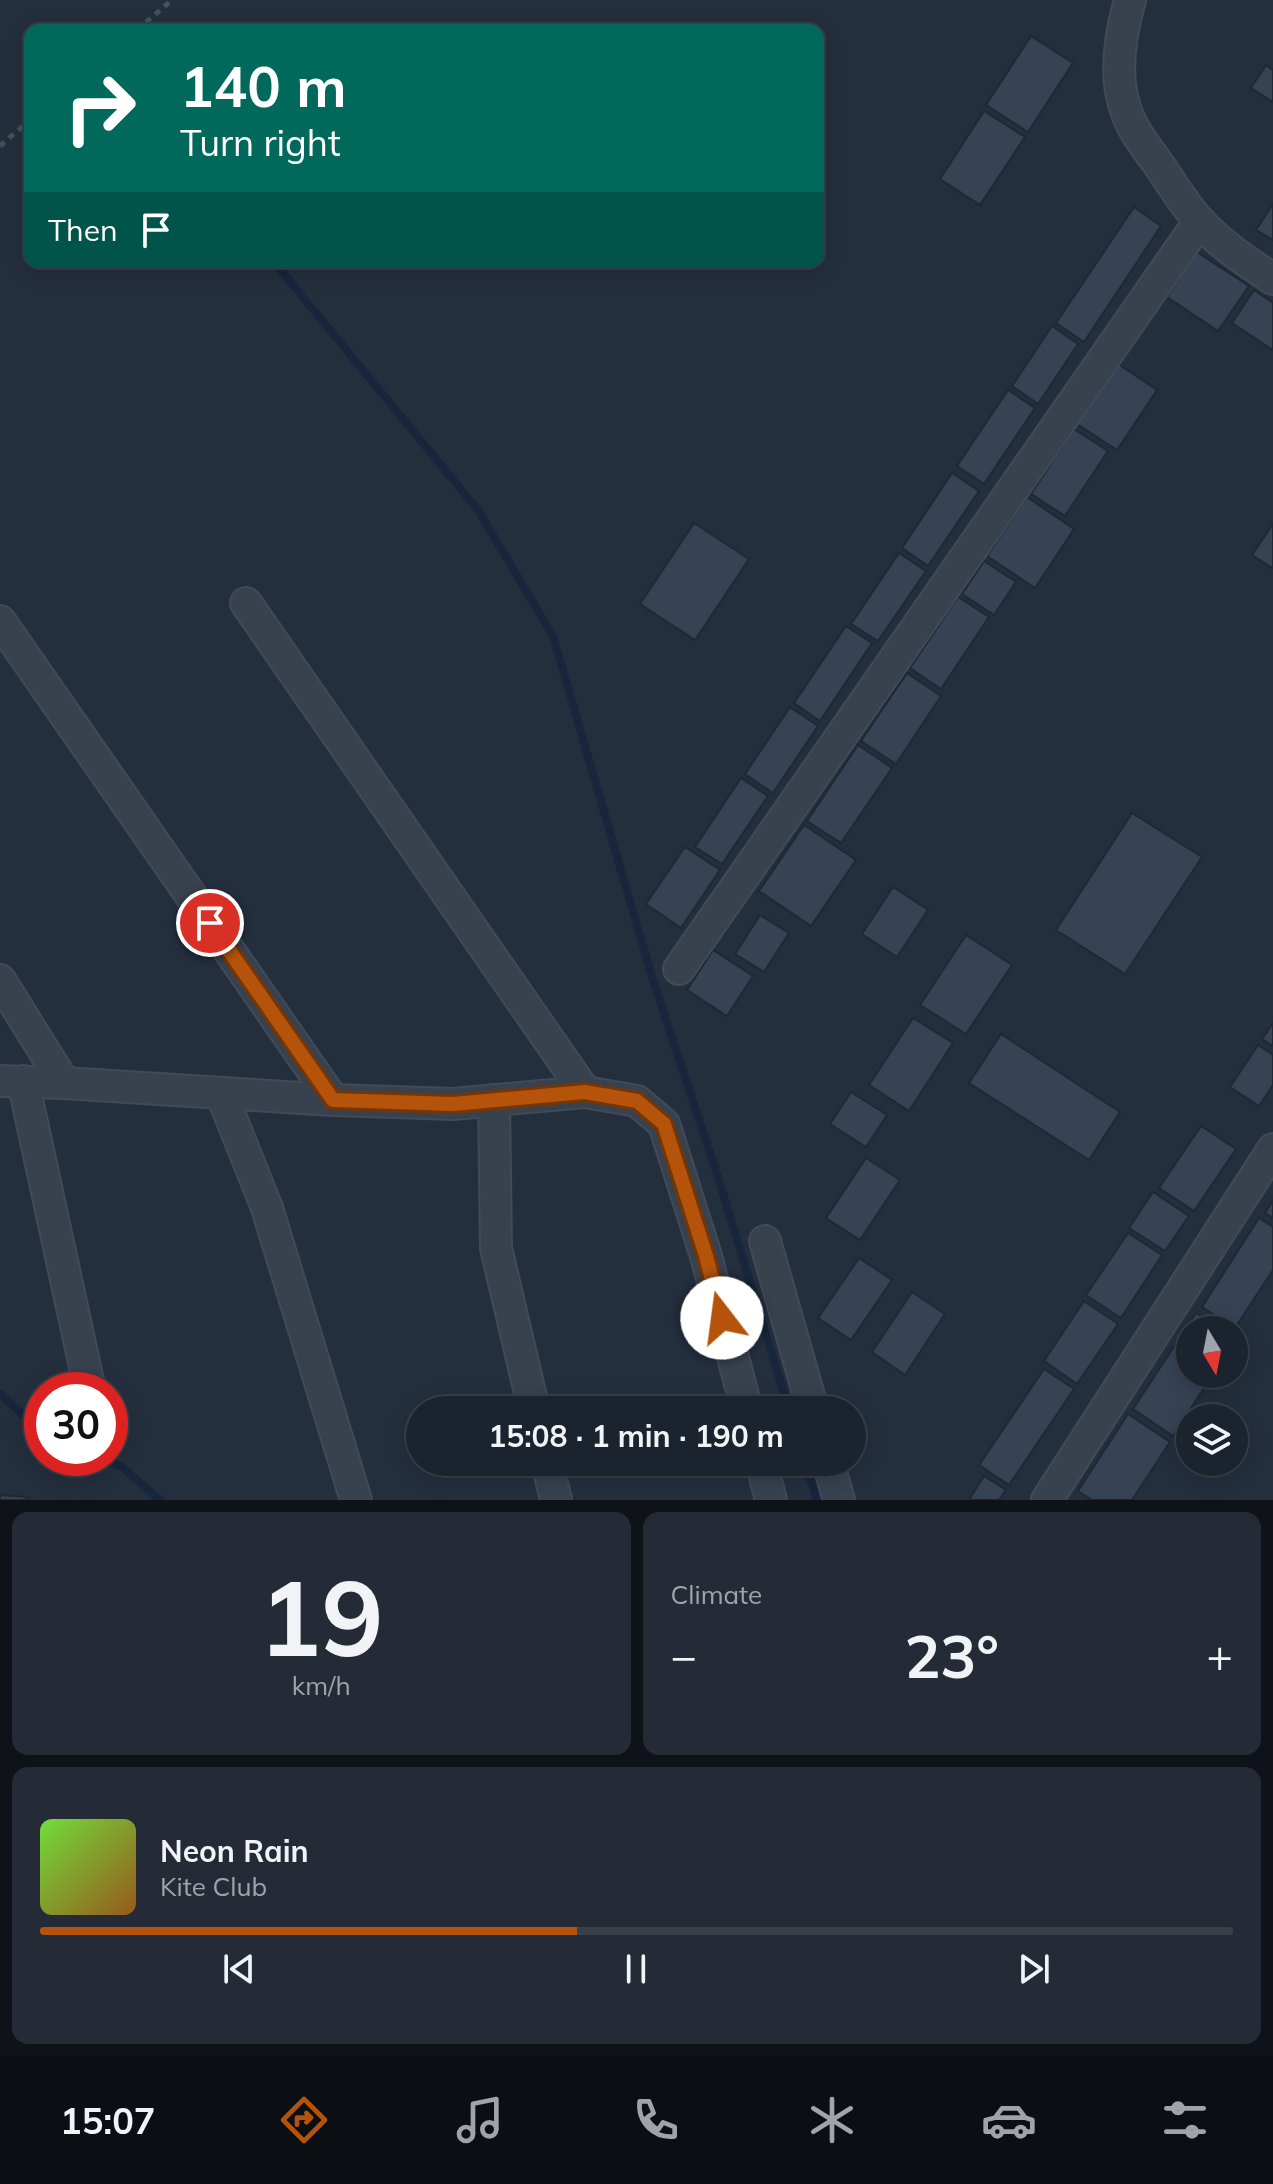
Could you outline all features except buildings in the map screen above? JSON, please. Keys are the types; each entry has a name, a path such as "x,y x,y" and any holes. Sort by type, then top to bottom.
{"street":[{"path":"1130,0 1125,16 1120,83 1124,105 1142,141 1199,222 1238,256 1273,279"},
{"path":"679,969 1199,222"},
{"path":"246,603 585,1092"},
{"path":"0,621 333,1100"},
{"path":"0,980 64,1083"},
{"path":"85,1372 12,1081 453,1104 585,1092 637,1101 664,1124 706,1256 743,1396"},
{"path":"221,1093 267,1208 356,1500"},
{"path":"494,1100 496,1248 531,1396"},
{"path":"1047,1500 1273,1149"},
{"path":"765,1241 809,1396"},
{"path":"550,1476 556,1500"},
{"path":"765,1476 771,1500"},
{"path":"832,1476 839,1500"}],"path":[{"path":"144,24 172,0"},
{"path":"0,146 24,125"}],"waterway":[{"path":"279,268 478,510 553,636 652,977 717,1174 785,1396"},
{"path":"0,1394 24,1416"},
{"path":"128,1472 160,1500"},
{"path":"809,1476 817,1500"}],"route":[{"path":"210,923 333,1100 453,1104 585,1092 637,1101 664,1124 706,1256 722,1318"}]}
